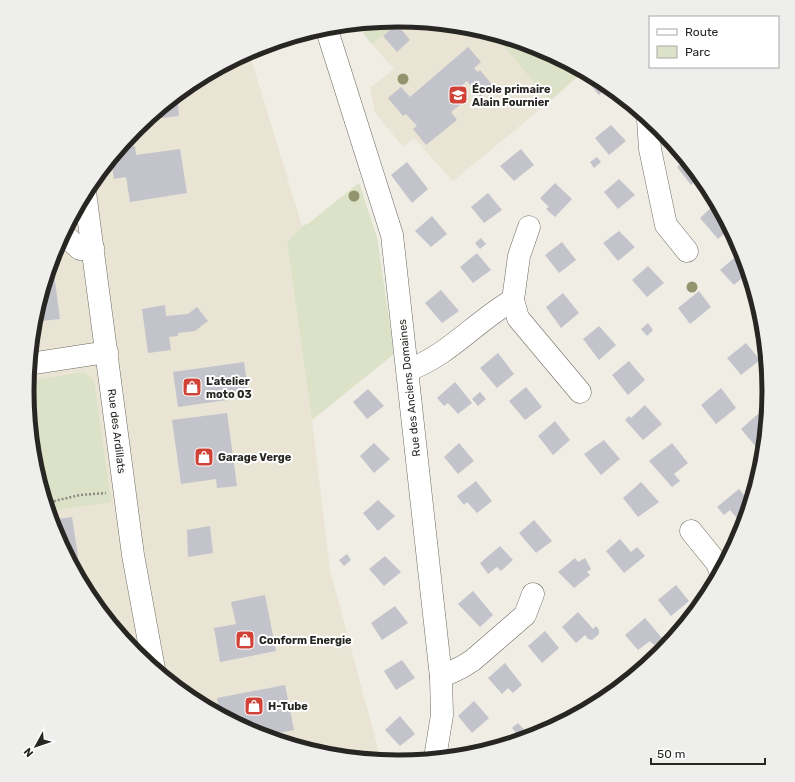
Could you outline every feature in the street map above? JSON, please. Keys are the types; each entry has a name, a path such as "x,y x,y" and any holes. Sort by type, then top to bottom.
{"street":[{"name":"Rue des Anciens Domaines","path":"327,34 339,92 392,235 441,677 442,715 436,753"},
{"path":"649,128 650,149 666,225 687,251"},
{"name":"Rue des Ardillats","path":"86,202 133,555 153,661"},
{"path":"529,228 520,250 512,300 518,318 580,392"},
{"path":"67,238 80,248 93,248"},
{"path":"408,370 435,358 495,310 512,300"},
{"path":"34,363 107,352"},
{"path":"691,531 718,564"},
{"path":"441,677 473,660 526,615 533,594"}],"path":[{"path":"51,502 80,495 124,492"}],"shaded area":[{"name":"École primaire Alain Fournier","path":"393,27 398,27 445,30 499,41 550,101 453,181 414,138 403,147 375,112 370,88 394,69 372,44"},
{"path":"251,58 302,226 287,243 312,420 330,570 379,754 326,748 280,736 215,706 195,694 157,665 109,613 82,573 61,530 40,462 34,415 34,367 40,320 53,274 71,230 82,209 109,169 157,117 195,88"}],"green space":[{"path":"393,27 372,44 360,29"},
{"path":"499,41 537,55 579,76 550,101"},
{"path":"359,183 377,237 394,354 312,420 287,243 302,226 309,223"},
{"path":"84,372 94,380 111,502 54,510 40,462 34,415 34,380"}],"building":[{"path":"393,27 399,27 410,40 397,52 383,36"},
{"path":"468,47 481,62 474,68 478,72 480,70 493,86 480,97 467,81 458,89 466,100 451,112 457,120 426,145 413,129 417,126 406,114 403,116 388,98 401,87 410,97"},
{"path":"589,81 603,91 599,95"},
{"path":"178,101 179,116 155,119"},
{"path":"611,125 626,141 609,155 595,138"},
{"path":"135,146 136,155 180,149 187,193 130,202 126,177 114,179 112,165 128,147"},
{"path":"521,149 534,165 514,181 500,166"},
{"path":"597,157 601,162 594,168 590,162"},
{"path":"407,162 428,189 412,203 391,175"},
{"path":"681,164 695,182 691,185 677,167"},
{"path":"619,179 635,195 618,209 604,192"},
{"path":"555,183 572,199 555,217 546,209 549,207 540,198"},
{"path":"488,193 502,210 484,223 471,207"},
{"path":"712,207 725,233 718,239 700,218"},
{"path":"432,216 447,234 431,247 415,231"},
{"path":"619,231 635,247 618,261 603,243"},
{"path":"481,238 486,244 480,249 475,243"},
{"path":"562,242 576,260 559,273 545,255"},
{"path":"477,253 491,270 473,283 460,267"},
{"path":"736,257 743,277 734,285 720,270"},
{"path":"648,266 664,283 647,297 632,280"},
{"path":"54,272 60,319 40,321"},
{"path":"441,290 459,311 442,323 425,303"},
{"path":"699,291 711,307 690,324 678,308"},
{"path":"563,293 579,313 561,328 546,307"},
{"path":"165,305 166,316 188,314 197,307 208,321 195,331 178,333 178,336 169,337 171,350 148,353 142,309"},
{"path":"648,323 653,330 647,336 641,329"},
{"path":"599,326 616,345 599,360 583,339"},
{"path":"746,343 760,360 741,375 727,358"},
{"path":"498,353 514,374 497,388 480,368"},
{"path":"629,361 645,380 628,395 612,375"},
{"path":"244,362 249,397 178,407 173,372"},
{"path":"455,382 472,403 458,414 448,403 444,406 437,398"},
{"path":"526,387 542,407 525,420 509,401"},
{"path":"721,388 736,408 716,424 701,405"},
{"path":"368,389 384,406 367,419 353,402"},
{"path":"480,392 486,399 478,406 472,399"},
{"path":"645,405 662,424 643,440 625,420 629,416 631,418"},
{"path":"227,413 237,486 217,488 216,479 181,484 172,420"},
{"path":"758,414 761,418 757,448 741,429"},
{"path":"555,421 570,440 553,455 538,436"},
{"path":"604,440 620,459 601,475 584,454"},
{"path":"374,443 390,459 374,473 360,456"},
{"path":"459,443 474,461 458,474 444,457"},
{"path":"672,443 688,463 674,474 680,481 672,487 649,461"},
{"path":"476,481 492,501 477,513 467,502 464,505 457,496"},
{"path":"641,482 659,502 638,517 623,498"},
{"path":"739,489 745,497 738,519 730,510 724,515 717,507"},
{"path":"378,500 395,516 378,531 363,513"},
{"path":"72,517 80,569 71,552 57,519"},
{"path":"534,520 552,541 536,553 519,533"},
{"path":"210,526 213,553 188,557 187,530"},
{"path":"620,539 631,552 637,547 645,556 624,573 606,551"},
{"path":"500,546 513,560 501,571 497,567 488,574 480,563"},
{"path":"347,554 351,560 344,566 339,560"},
{"path":"385,556 401,572 384,586 369,569"},
{"path":"575,558 578,562 585,558 591,569 587,572 590,575 574,588 558,572"},
{"path":"676,585 689,601 671,616 658,600"},
{"path":"473,591 493,615 480,627 458,604"},
{"name":"Conform Energie","path":"265,595 276,651 220,662 214,628 236,624 231,602"},
{"path":"395,606 408,623 382,640 371,623"},
{"path":"578,612 593,629 596,626 599,630 599,634 592,640 588,639 585,635 576,643 562,627"},
{"path":"645,618 662,638 654,645 650,641 638,650 625,635"},
{"path":"545,631 559,648 542,663 528,646"},
{"path":"402,660 415,678 396,690 384,671"},
{"path":"505,663 522,685 513,693 508,688 502,694 488,678"},
{"name":"H-Tube","path":"285,685 294,730 275,734 258,727 219,708 217,698"},
{"path":"474,701 489,718 472,733 458,716"},
{"path":"400,716 415,734 400,746 385,730"},
{"path":"518,723 526,732 518,735 512,728"}],"place":[{"name":"École primaire Alain Fournier","path":"458,95"},
{"name":"L'atelier moto 03","path":"192,387"},
{"name":"Garage Verge","path":"204,457"},
{"name":"Conform Energie","path":"245,640"},
{"name":"H-Tube","path":"254,706"}]}
